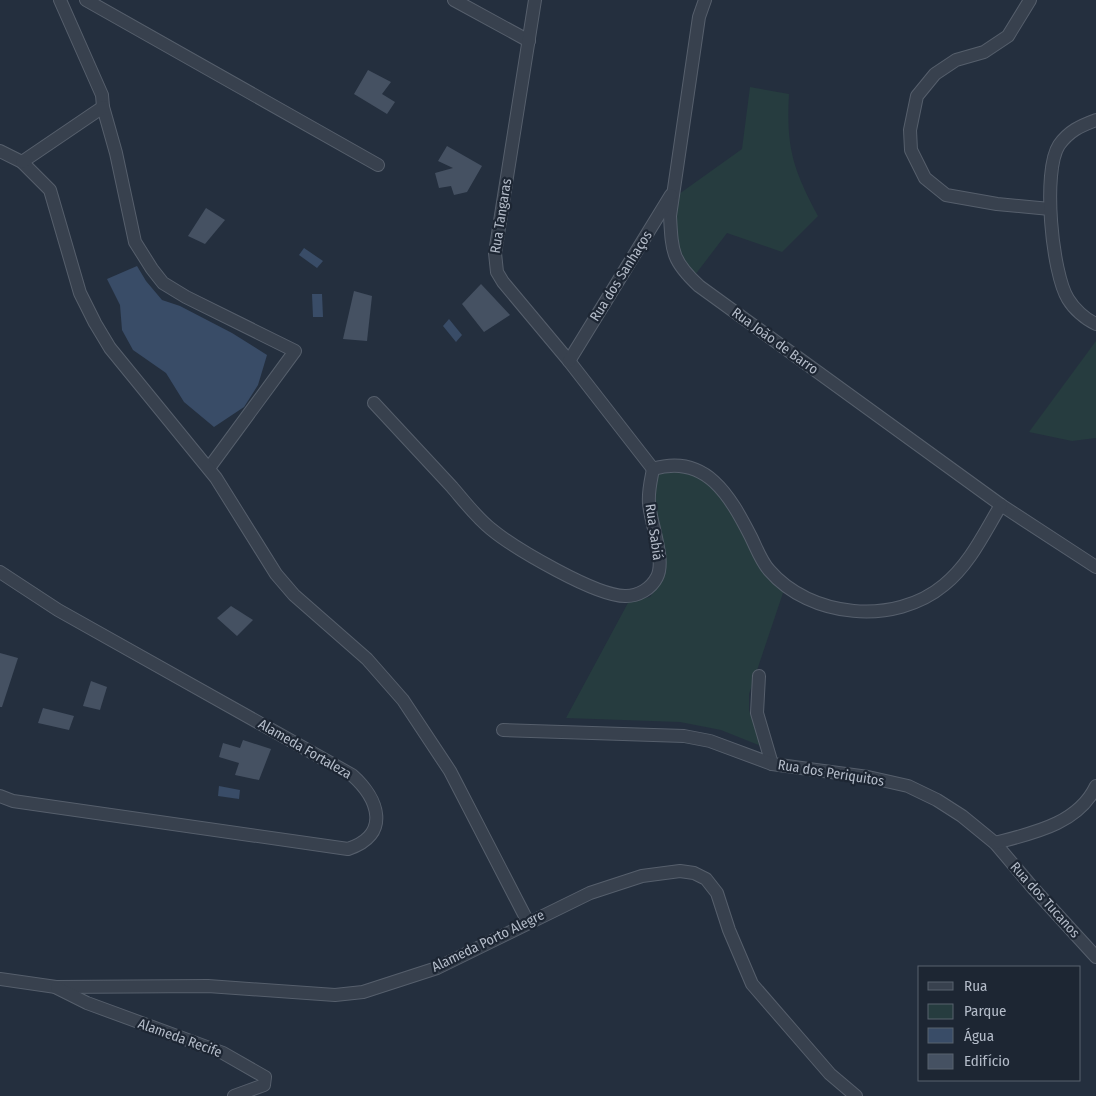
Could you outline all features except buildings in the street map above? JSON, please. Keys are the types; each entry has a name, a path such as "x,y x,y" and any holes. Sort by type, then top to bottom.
{"street":[{"path":"60,0 102,94 103,107 116,152 135,242 163,283 186,298 295,351 209,468"},
{"path":"86,0 378,165"},
{"path":"454,0 529,41"},
{"name":"Rua Tangaras","path":"535,0 494,261 496,272 654,469"},
{"name":"Rua João de Barro","path":"705,0 699,17 670,216 672,247 680,268 698,286 1001,505 1096,568"},
{"path":"1030,0 1008,36 984,52 956,60 934,74 917,96 910,130 911,150 924,178 946,195 997,204 1050,209"},
{"path":"22,162 103,107"},
{"path":"1096,120 1074,128 1058,147 1051,169 1050,209 1051,228 1067,299 1086,319 1096,324"},
{"path":"0,150 22,162 50,190 80,292 110,348 209,468 250,529 276,574 294,595 367,659 403,700 450,771 528,922"},
{"name":"Rua dos Sanhaços","path":"569,361 674,191"},
{"name":"Rua Sabiá","path":"374,404 490,528 514,546 583,582 612,594 625,596 639,594 651,586 658,576 659,561 649,503 654,469"},
{"path":"654,469 670,464 695,467 718,485 740,516 768,569 788,588 810,602 856,611 883,610 906,605 928,596 943,586 968,560 1001,505"},
{"name":"Alameda Fortaleza","path":"0,572 58,610 352,775 372,796 376,806 376,816 374,828 368,838 357,846 348,849 13,801 0,796"},
{"path":"759,676 757,713 772,764"},
{"name":"Rua dos Periquitos","path":"504,730 684,736 710,741 772,764 868,778 908,786 937,800 962,816 995,843"},
{"path":"995,843 1044,829 1065,820 1078,810 1096,786"},
{"name":"Rua dos Tucanos","path":"995,843 1096,957"},
{"name":"Alameda Porto Alegre","path":"0,979 56,987 208,986 335,995 363,992 437,968 590,893 642,876 680,871 694,873 706,879 717,893 729,930 752,984 830,1074 856,1096"},
{"name":"Alameda Recife","path":"56,987 87,1003 222,1052 265,1076 264,1085 234,1096"}],"green space":[{"path":"750,87 789,94 789,129 793,158 802,185 818,216 782,252 727,233 695,275 681,257 675,238 679,194 742,149"},
{"path":"1096,341 1096,438 1072,441 1029,432"},
{"path":"660,469 694,471 715,487 785,587 749,694 749,710 761,746 721,730 680,722 566,718 629,601 650,597 661,582 653,502 653,487"}],"water":[{"path":"304,248 323,261 317,268 299,255"},
{"path":"137,266 146,281 162,300 180,306 232,333 267,355 258,385 244,407 214,427 184,402 166,373 133,350 122,330 120,305 107,279"},
{"path":"312,294 322,294 323,317 313,317"},
{"path":"449,319 462,335 456,342 443,326"},
{"path":"219,786 240,790 239,799 218,796"}]}
